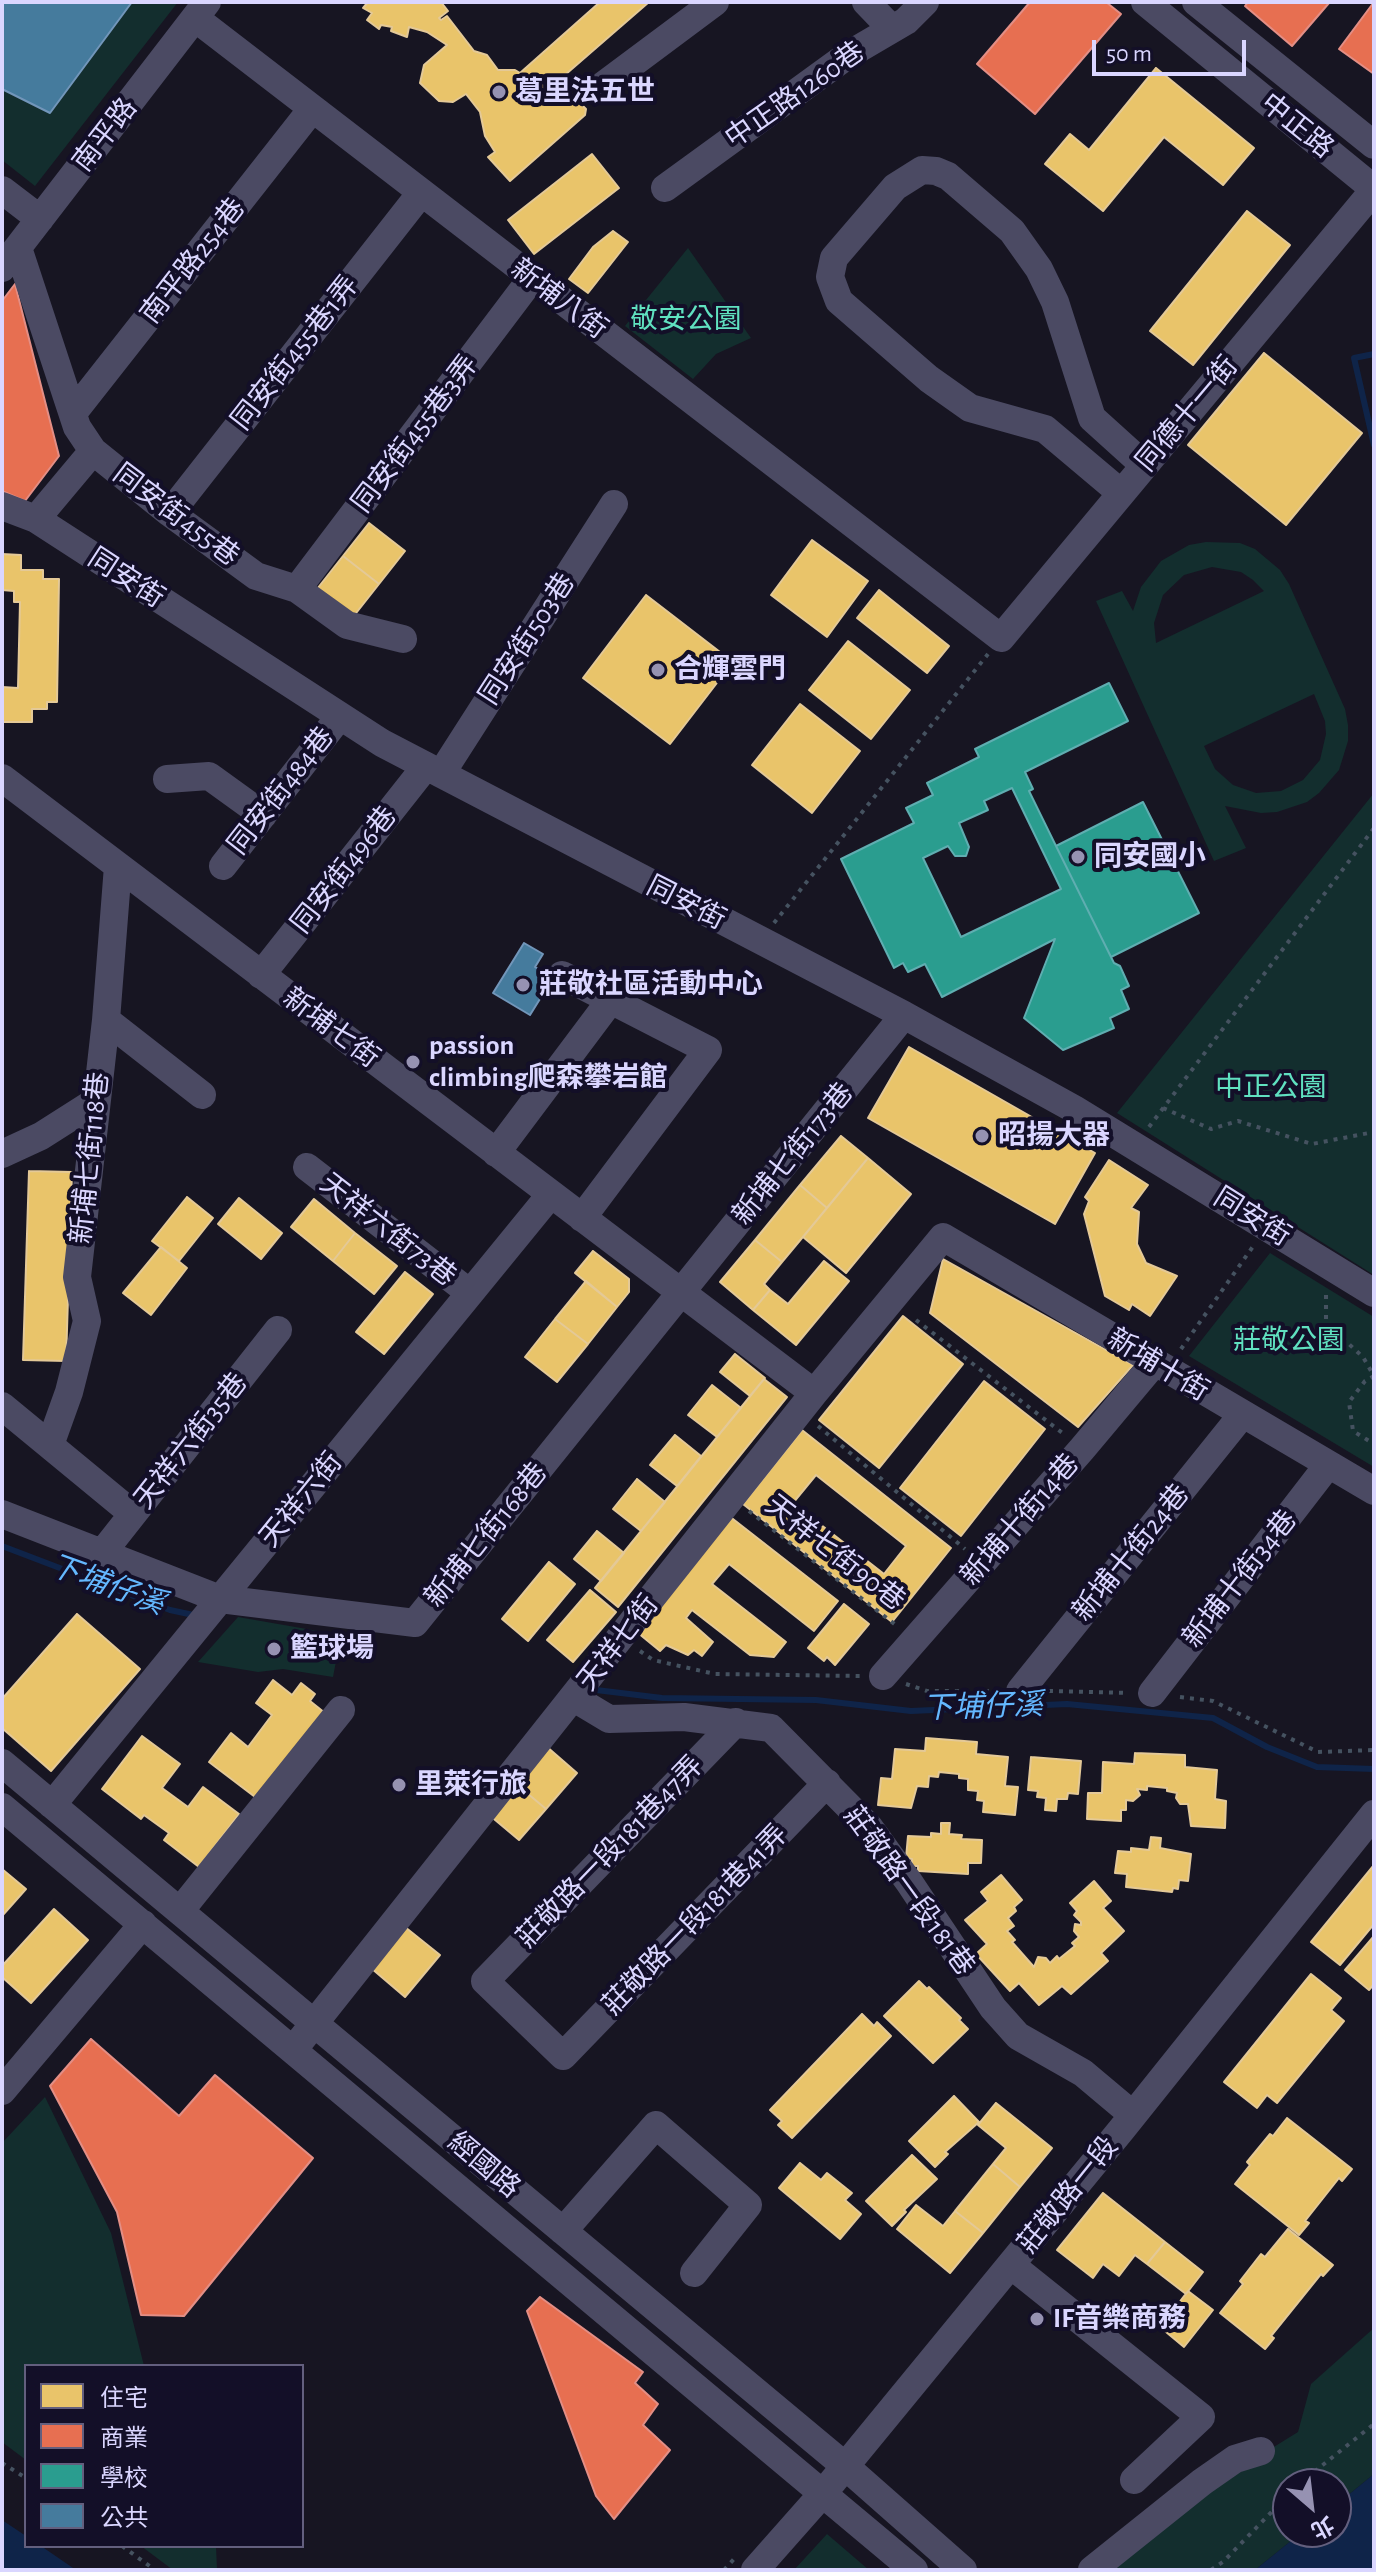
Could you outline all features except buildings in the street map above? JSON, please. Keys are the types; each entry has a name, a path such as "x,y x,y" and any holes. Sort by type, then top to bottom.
{"street":[{"path":"597,90 715,2"},
{"path":"866,2 892,29"},
{"name":"中正路1260巷","path":"665,188 848,55 914,15 925,2"},
{"name":"中正路","path":"1145,2 1374,190"},
{"name":"中正路","path":"1196,2 1374,145"},
{"name":"新埔八街","path":"201,10 312,109 1001,638"},
{"name":"南平路","path":"10,258 201,10"},
{"name":"南平路254巷","path":"73,413 312,109"},
{"path":"1121,493 1045,429 970,408 929,379 839,301 830,277 834,258 895,187 922,170 936,171 948,176 1012,231 1039,269 1055,302 1092,418 1144,465"},
{"path":"2,190 40,219"},
{"name":"同德十一街","path":"1001,638 1374,190"},
{"name":"同安街455巷1弄","path":"170,513 421,193"},
{"path":"10,258 77,427 93,451"},
{"name":"同安街455巷3弄","path":"297,589 532,278"},
{"name":"同安街455巷","path":"36,519 93,451 256,576 297,589 347,625 403,639"},
{"name":"同安街503巷","path":"433,770 614,504"},
{"name":"同安街","path":"2,506 36,519 382,743 904,1015 1135,1145 1374,1293"},
{"name":"同安街484巷","path":"223,866 340,716"},
{"name":"同安街496巷","path":"261,975 433,770"},
{"path":"167,779 209,776 263,815"},
{"name":"新埔七街","path":"2,778 681,1293 807,1402"},
{"name":"新埔七街118巷","path":"50,1445 69,1392 87,1321 77,1277 106,1020 118,866"},
{"path":"562,975 708,1050 582,1218"},
{"path":"496,1153 610,1001"},
{"name":"新埔七街173巷","path":"681,1293 904,1015"},
{"path":"106,1020 202,1095"},
{"path":"2,1154 41,1136 96,1101"},
{"name":"天祥六街73巷","path":"307,1167 470,1293"},
{"name":"天祥六街","path":"52,1805 551,1194"},
{"name":"新埔十街","path":"943,1237 1374,1491"},
{"name":"天祥七街","path":"293,2050 807,1402 943,1237"},
{"name":"新埔七街168巷","path":"217,1603 415,1623 681,1293"},
{"name":"天祥六街35巷","path":"103,1552 278,1330"},
{"name":"新埔十街14巷","path":"883,1676 1082,1449 1161,1366"},
{"path":"2,1406 133,1514"},
{"name":"新埔十街24巷","path":"1020,1691 1242,1415"},
{"name":"新埔十街34巷","path":"1152,1693 1328,1465"},
{"path":"2,1514 103,1552 217,1603"},
{"name":"莊敬路一段181巷","path":"581,1689 609,1719 684,1717 771,1728 877,1838 993,2008 1018,2036 1083,2073 1133,2115"},
{"path":"180,1911 341,1710"},
{"name":"莊敬路一段181巷47弄","path":"563,2056 485,1981 736,1722"},
{"name":"經國路","path":"2,1763 845,2466 963,2570"},
{"name":"莊敬路一段181巷41弄","path":"563,2056 827,1783"},
{"name":"經國路","path":"2,1807 914,2570"},
{"name":"莊敬路一段","path":"755,2570 824,2492 1011,2265 1374,1814"},
{"path":"2,2091 143,1924"},
{"path":"563,2231 656,2125 748,2205 694,2273"},
{"path":"1011,2265 1201,2417 1134,2480"},
{"path":"1092,2570 1202,2482 1235,2459 1261,2451"}],"path":[{"path":"760,941 1001,638"},
{"path":"1135,1145 1374,828"},
{"path":"1163,1108 1211,1129 1238,1121 1312,1144 1374,1132"},
{"path":"1161,1366 1267,1227"},
{"path":"1326,1295 1326,1323 1363,1357 1374,1376 1365,1381 1349,1402 1353,1431 1374,1444"},
{"path":"916,1320 1082,1449"},
{"path":"807,1402 982,1564"},
{"name":"天祥七街90巷","path":"731,1498 914,1640"},
{"path":"1319,2468 1374,2424"},
{"path":"2,2463 24,2477"},
{"path":"1211,2570 1224,2561 1272,2512"},
{"path":"125,2548 155,2570"}],"green space":[{"path":"2,2 178,2 35,186 2,160"},
{"name":"敬安公園","path":"688,248 751,338 716,354 693,379 625,326"},
{"path":"1240,543 1255,549 1280,570 1345,709 1348,725 1348,741 1339,770 1307,802 1277,812 1261,813 1225,806 1246,848 1214,861 1096,601 1122,591 1133,611 1141,587 1161,561 1189,545","holes":["1212,567 1241,572 1264,591 1156,643 1154,623 1163,595 1184,575","1314,694 1325,721 1326,734 1320,760 1303,780 1281,791 1256,793 1233,785 1215,769 1204,746"]},
{"name":"中正公園","path":"1374,793 1374,1275 1117,1113"},
{"name":"莊敬公園","path":"1270,1253 1374,1317 1374,1467 1189,1356"},
{"name":"籃球場","path":"238,1617 341,1635 333,1677 283,1669 258,1672 198,1662"},
{"path":"45,2097 111,2233 144,2364 24,2364 24,2458 2,2442 2,2143"},
{"path":"1374,2328 1374,2474 1352,2492 1352,2468 1272,2468 1272,2548 1282,2548 1255,2570 1110,2570 1214,2484 1298,2432 1311,2384"},
{"path":"827,2534 869,2570 794,2570"},
{"path":"144,2548 216,2548 217,2570 173,2570"}],"water":[{"path":"1374,2474 1374,2570 1255,2570 1282,2548 1352,2548 1352,2492"},
{"path":"2,2520 24,2535 24,2548 44,2548 76,2570 2,2570"}],"waterway":[{"path":"1374,354 1354,358 1374,445"},
{"name":"下埔仔溪","path":"2,1546 170,1610 198,1616"},
{"name":"下埔仔溪","path":"588,1689 662,1698 816,1700 911,1711 1067,1704 1213,1718 1267,1747 1317,1767 1374,1769"}],"place":[{"name":"葛里法五世","path":"499,92"},
{"name":"合輝雲門","path":"658,670"},
{"name":"同安國小","path":"1078,857"},
{"name":"莊敬社區活動中心","path":"523,985"},
{"name":"passion climbing爬森攀岩館","path":"413,1062"},
{"name":"昭揚大器","path":"982,1136"},
{"name":"籃球場","path":"274,1649"},
{"name":"里萊行旅","path":"399,1785"},
{"name":"IF音樂商務","path":"1037,2319"}]}
